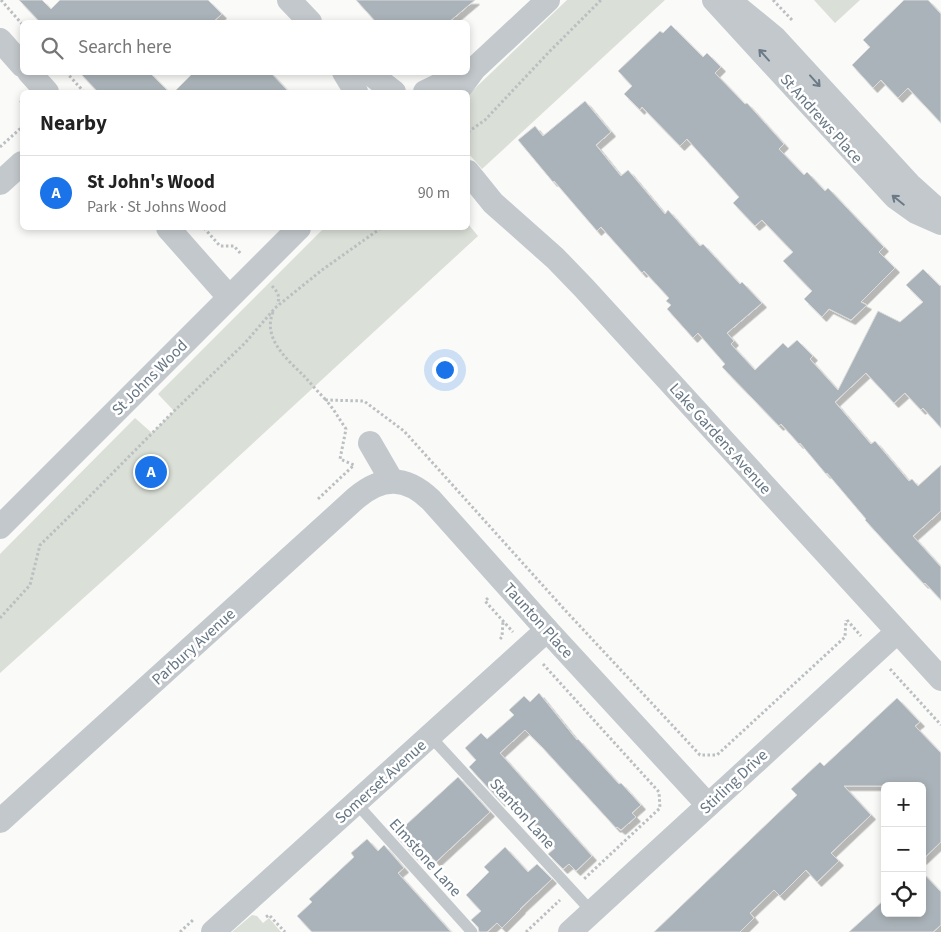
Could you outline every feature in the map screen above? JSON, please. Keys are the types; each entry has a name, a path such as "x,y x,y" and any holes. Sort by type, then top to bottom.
{"street":[{"path":"289,0 308,20"},
{"path":"470,70 548,0"},
{"name":"St Andrews Place","path":"714,0 895,197 916,212 941,223"},
{"name":"St Andrews Place","path":"728,0 775,38 910,186 941,213"},
{"path":"0,40 20,63"},
{"path":"32,75 45,90"},
{"path":"346,75 355,90"},
{"path":"372,75 391,90"},
{"path":"429,90 461,75"},
{"path":"458,90 467,75"},
{"path":"0,183 20,165"},
{"name":"Lake Gardens Avenue","path":"470,174 493,203 555,258 584,288 941,679"},
{"name":"Lake Gardens Avenue","path":"470,190 493,203"},
{"path":"170,230 229,297"},
{"name":"St Johns Wood","path":"0,527 297,230"},
{"path":"370,443 392,481"},
{"name":"Taunton Place","path":"392,481 408,485 420,491 431,500 547,630 708,805"},
{"name":"Parbury Avenue","path":"0,821 356,498 373,486 392,481"},
{"name":"Somerset Avenue","path":"213,932 547,630"},
{"name":"Stirling Drive","path":"570,932 897,632"}],"lane":[{"name":"Stanton Lane","path":"430,736 592,912"},
{"name":"Elmstone Lane","path":"356,803 472,932"}],"path":[{"path":"1,0 20,22"},
{"path":"470,131 485,120 601,0"},
{"path":"69,75 82,90"},
{"path":"0,147 20,129"},
{"path":"0,618 30,585 40,545 245,343 275,308 322,270 378,230"},
{"path":"275,308 270,319 274,341 289,361 326,400"},
{"path":"564,610 700,755 718,755 845,637 846,620 941,725"},
{"path":"503,621 659,792 660,808 526,932"}],"shaded area":[{"path":"567,0 665,0 482,169 470,155 470,93"},
{"path":"814,0 860,0 835,23"},
{"path":"470,226 478,236 137,550 0,673 0,554 135,418 152,433 174,411 158,394 322,230 470,230"},
{"path":"252,915 257,916 263,923 269,918 281,932 232,932"}],"building":[{"path":"19,0 42,0 51,9 60,0 208,0 222,14 215,20 38,20"},
{"path":"356,0 475,0 451,20 374,20"},
{"path":"904,0 928,0 941,14 941,123 908,88 898,98 881,80 873,88 852,65 870,47 863,40"},
{"path":"671,25 703,57 707,53 721,67 715,73 745,104 747,103 784,144 779,149 804,175 807,172 825,191 828,188 884,247 879,252 895,268 861,302 867,305 851,320 829,309 822,317 804,299 812,291 783,261 793,252 762,220 755,226 733,203 739,197 687,139 680,146 642,107 640,110 624,94 632,86 618,71 660,31 663,33"},
{"path":"82,75 152,75 167,90 96,90"},
{"path":"191,75 273,75 287,90 176,90"},
{"path":"585,101 611,132 596,145 621,176 628,170 665,214 668,210 700,246 703,244 740,284 742,282 762,303 727,333 734,341 731,344 755,370 783,343 788,348 797,340 813,356 810,359 838,390 878,311 900,322 923,302 906,285 923,269 941,285 941,428 923,408 921,410 905,393 894,403 866,373 835,402 871,444 875,441 909,481 912,479 918,486 941,465 941,511 913,536 941,567 941,600 865,520 800,443 781,424 779,426 722,367 725,364 698,333 693,338 667,309 671,305 666,301 669,298 644,271 642,273 601,227 597,231 518,140 535,126 543,136"},
{"path":"539,693 577,740 641,805 632,813 636,817 621,830 616,828 525,730 500,753 592,856 576,871 569,864 563,869 548,854 555,848 508,795 501,802 469,767 476,760 465,748 481,733 487,739 514,715 509,710 524,696 530,702"},
{"path":"897,698 920,722 915,726 941,753 941,842 926,856 926,782 881,782 881,786 844,786 871,815 831,853 839,861 817,882 806,870 780,896 774,890 750,913 754,918 740,932 654,932 797,795 791,789 820,762 824,766"},
{"path":"458,777 490,812 436,862 425,850 416,858 395,835"},
{"path":"367,839 378,851 384,845 404,868 398,873 451,932 312,932 297,916 312,902 309,899 354,857 351,853"},
{"path":"505,847 528,872 537,864 552,879 502,928 497,923 487,932 479,932 478,927 471,920 481,911 466,895 489,872 484,867"},
{"path":"926,876 941,892 941,925 933,932 849,932 881,903 881,917 926,917"}],"place":[{"name":"St John's Wood","path":"151,472"}]}
